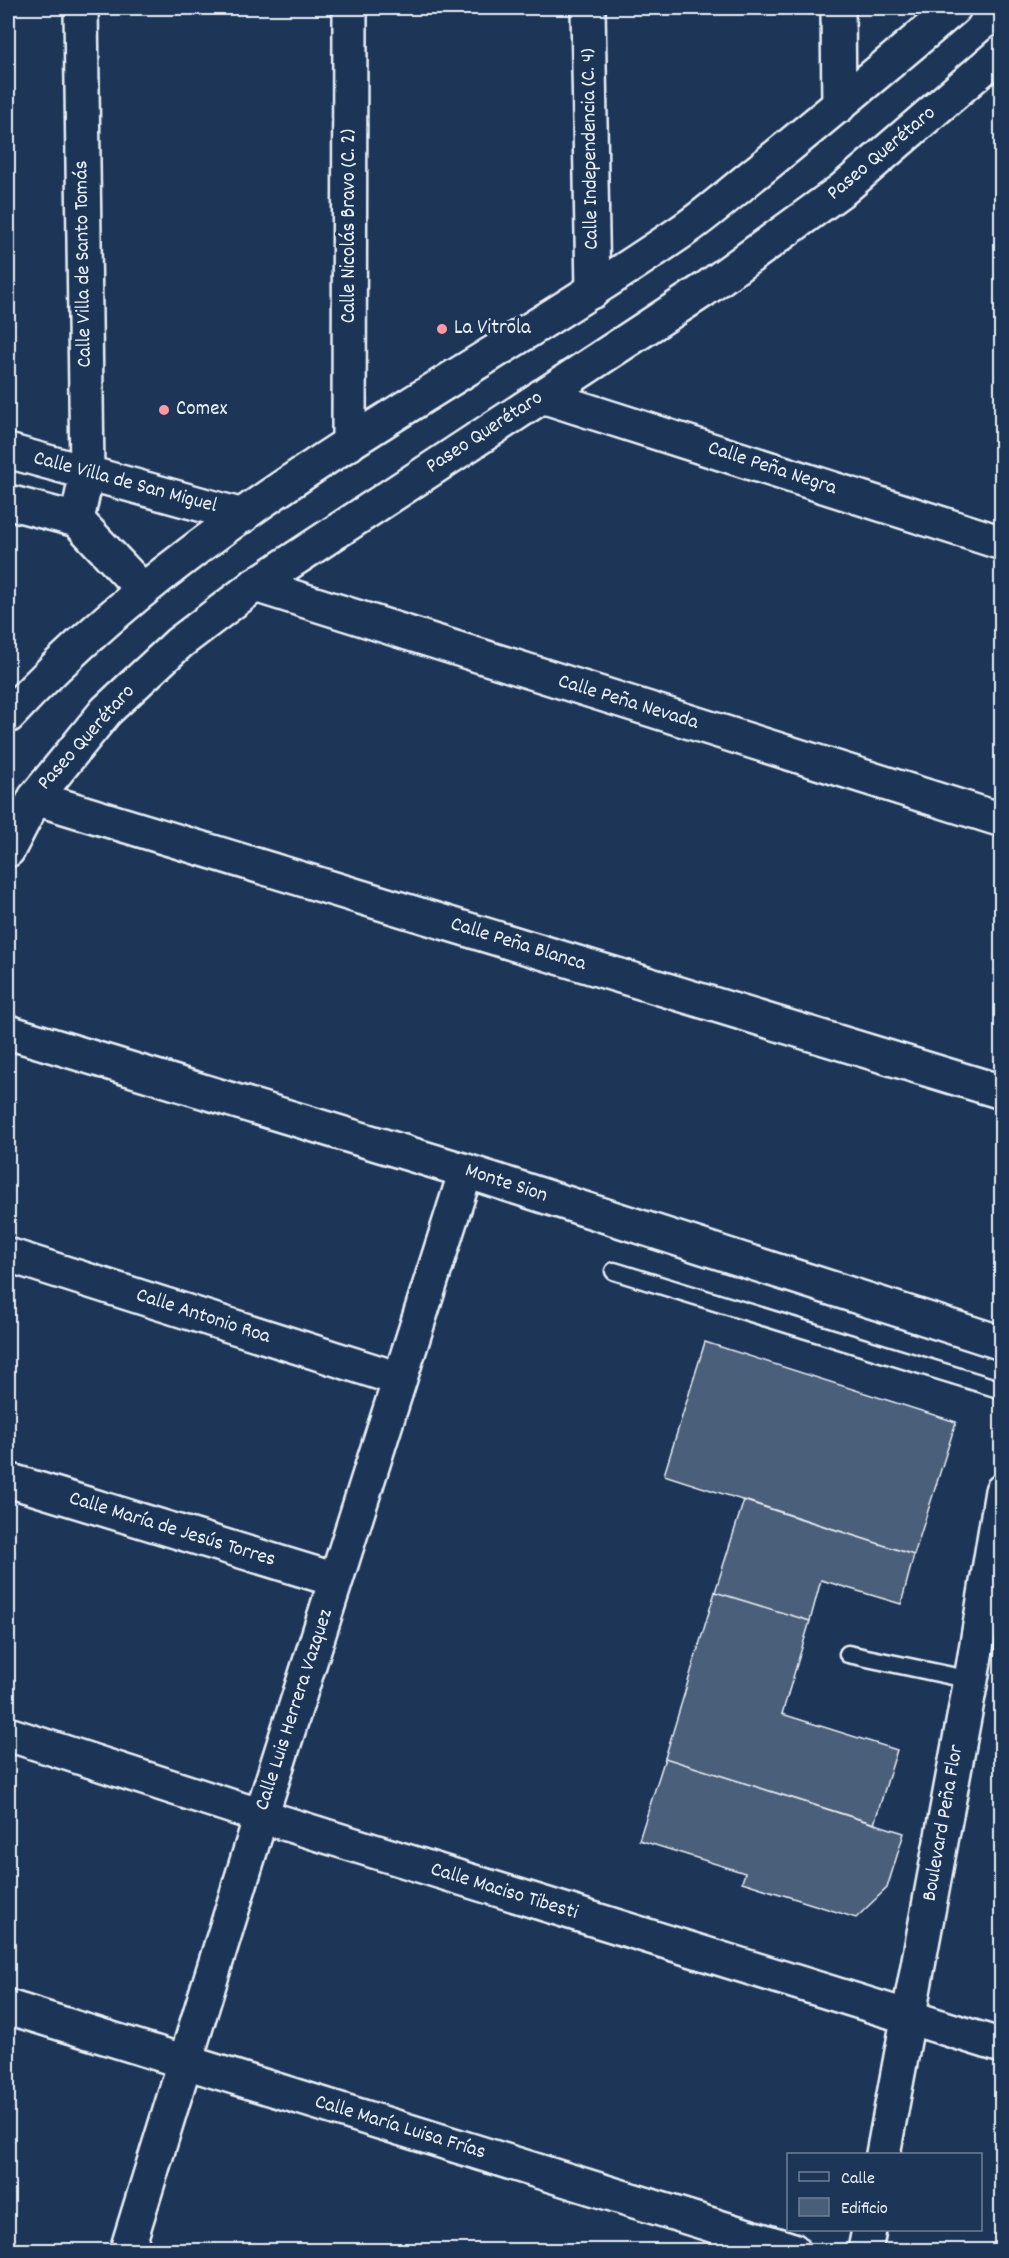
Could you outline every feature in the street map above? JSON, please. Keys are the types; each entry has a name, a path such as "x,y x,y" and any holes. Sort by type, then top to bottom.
{"street":[{"name":"Calle Villa de Santo Tomás","path":"77,520 87,473 81,8"},
{"name":"Calle Nicolás Bravo (C. 2)","path":"349,444 350,8"},
{"name":"Calle Independencia (C. 4)","path":"588,8 593,291"},
{"path":"838,8 839,106"},
{"path":"8,716 41,679 142,589 243,516 349,444 593,291 682,232 839,106 954,8"},
{"name":"Paseo Querétaro","path":"8,850 35,798 106,711 179,643 255,585 704,290 843,189 1002,52"},
{"name":"Calle Peña Negra","path":"542,396 1002,543"},
{"name":"Calle Villa de San Miguel","path":"8,451 243,516"},
{"path":"8,502 77,520 142,589"},
{"name":"Calle Peña Nevada","path":"255,585 1002,820"},
{"name":"Calle Peña Blanca","path":"35,798 1002,1092"},
{"name":"Monte Sion","path":"8,1032 466,1171 1002,1343"},
{"name":"Calle Luis Herrera Vazquez","path":"127,2250 261,1816 466,1171"},
{"name":"Calle Antonio Roa","path":"8,1255 399,1379"},
{"name":"Calle María de Jesús Torres","path":"8,1480 336,1580"},
{"name":"Boulevard Peña Flor","path":"883,2153 971,1680 1002,1491"},
{"name":"Calle Maciso Tibesti","path":"8,1734 261,1816 1002,2046"},
{"name":"Calle María Luisa Frías","path":"8,2007 793,2250"},
{"path":"865,2250 869,2231"}],"lane":[{"path":"614,1271 1002,1390"},
{"path":"848,1654 971,1680"}],"building":[{"path":"705,1342 956,1422 914,1555 664,1475"},
{"path":"744,1500 914,1555 901,1604 821,1580 810,1621 715,1592"},
{"path":"715,1592 810,1621 782,1714 897,1750 874,1824 665,1758"},
{"path":"665,1758 904,1833 887,1888 856,1918 742,1882 745,1873 639,1840"}],"place":[{"name":"La Vitrola","path":"442,329"},
{"name":"Comex","path":"164,410"}]}
